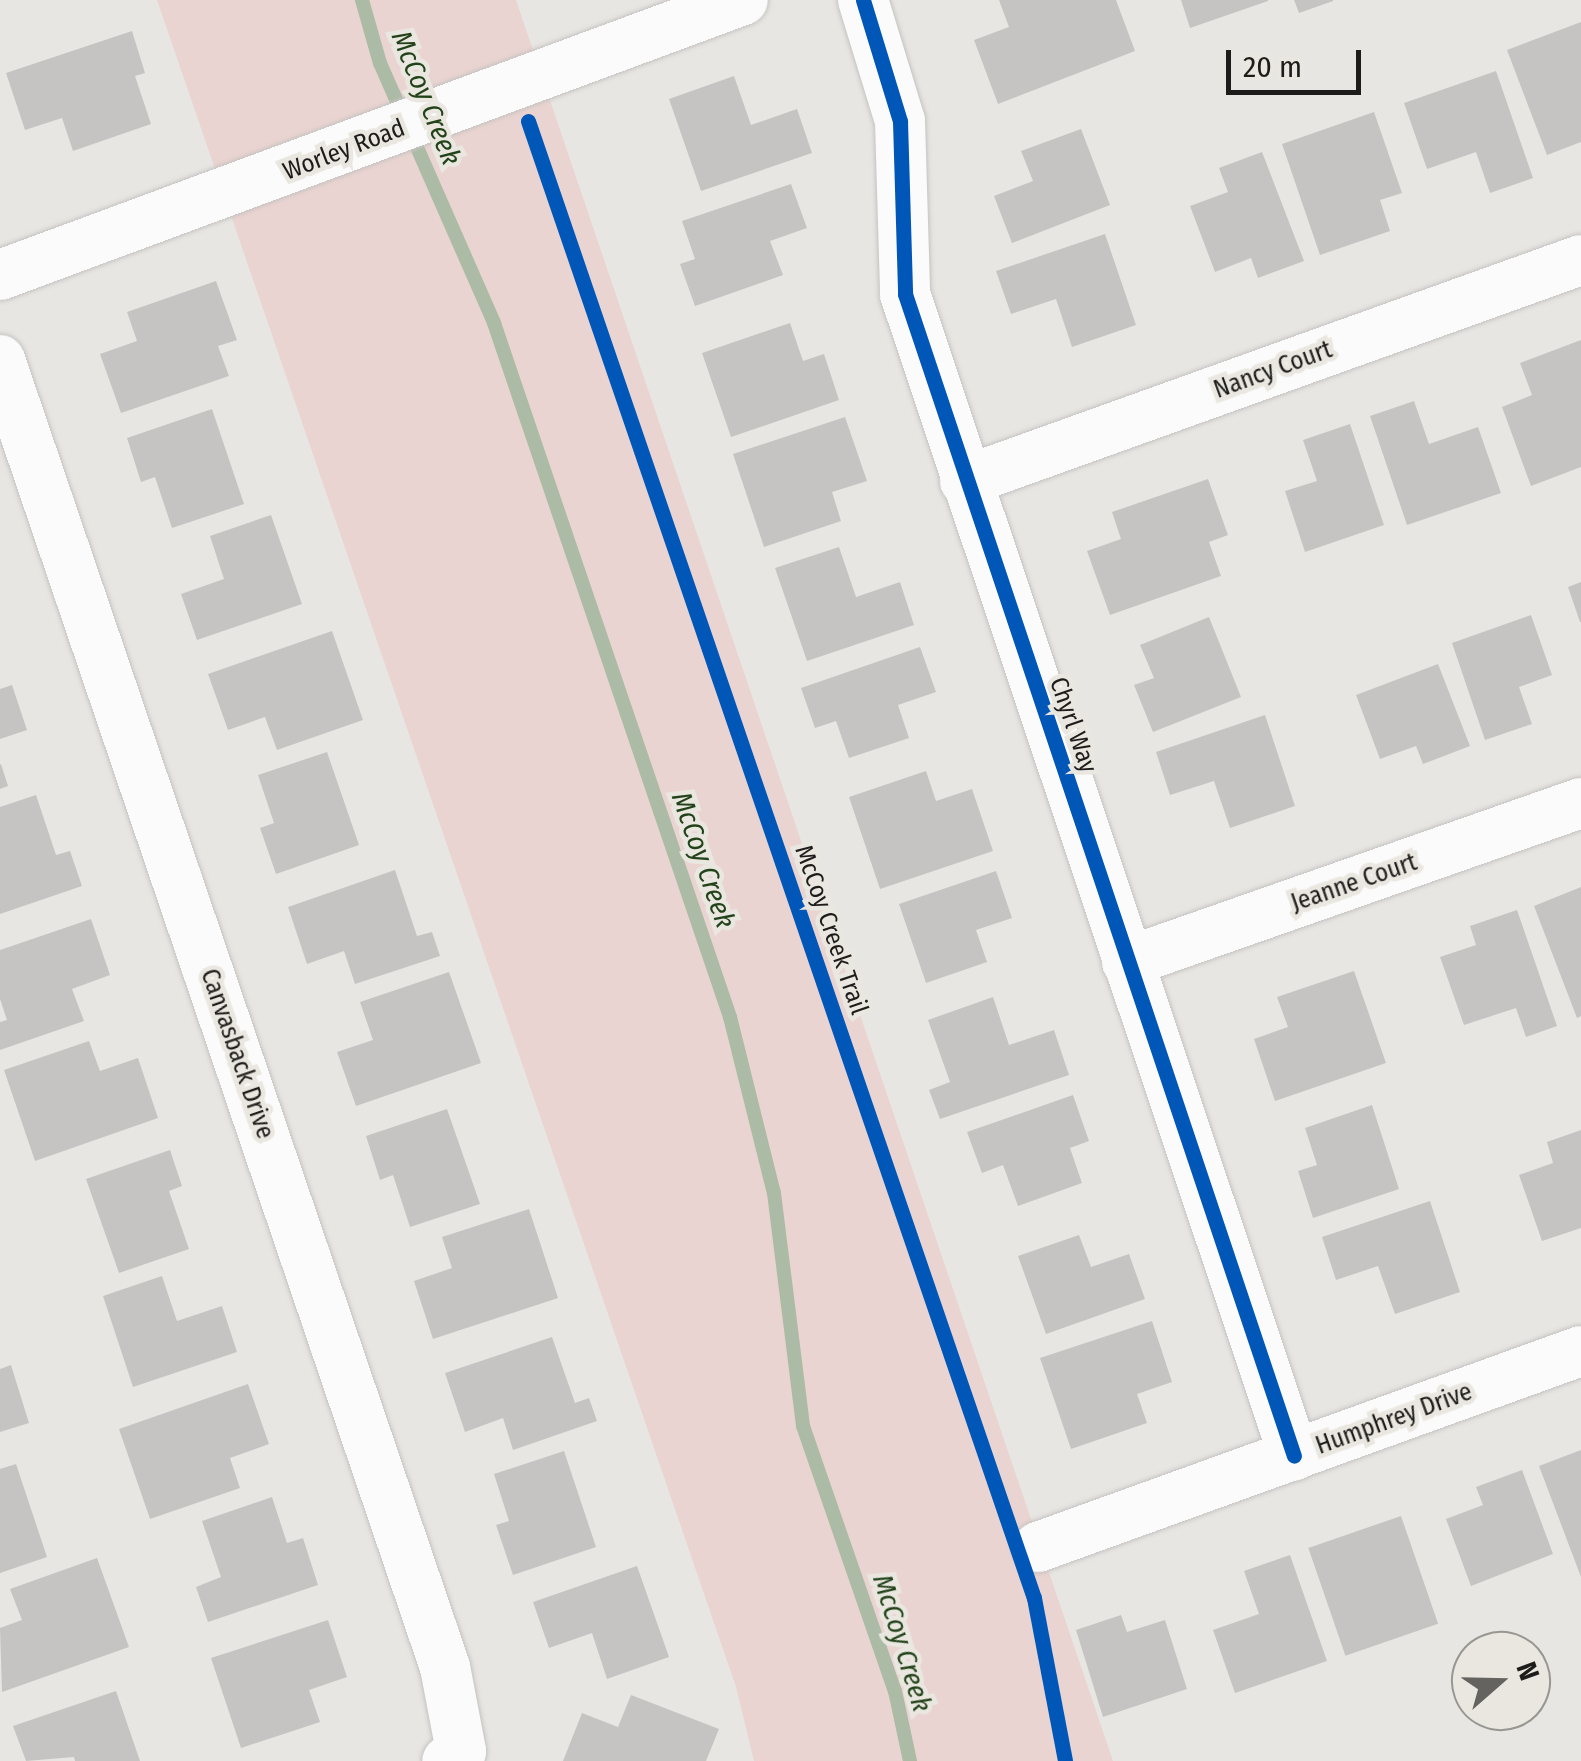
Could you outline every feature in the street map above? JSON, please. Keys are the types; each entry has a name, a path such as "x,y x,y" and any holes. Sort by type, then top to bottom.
{"street":[{"name":"Worley Road","path":"0,276 743,0"},
{"name":"Chyrl Way","path":"864,0 900,121 905,294 1294,1456"},
{"name":"Nancy Court","path":"965,481 1581,260"},
{"name":"Canvasback Drive","path":"0,360 445,1666 454,1756"},
{"name":"Jeanne Court","path":"1127,962 1581,804"},
{"name":"Humphrey Drive","path":"1038,1547 1581,1351"}],"shaded area":[{"path":"157,0 516,0 1113,1761 754,1761 736,1687"}],"building":[{"path":"999,0 1116,0 1135,51 998,104 974,40 1009,27"},
{"path":"1181,0 1268,0 1268,1 1190,28"},
{"path":"1294,0 1333,0 1333,1 1299,13"},
{"path":"1581,22 1581,142 1547,155 1507,50"},
{"path":"132,31 145,73 135,76 151,124 73,151 62,118 25,130 6,73"},
{"path":"1496,71 1533,178 1490,193 1476,152 1427,169 1404,103"},
{"path":"734,76 751,125 797,109 812,153 701,191 669,99"},
{"path":"1374,112 1402,193 1380,200 1390,231 1320,255 1282,144"},
{"path":"1081,129 1110,205 1012,243 994,196 1033,181 1021,151"},
{"path":"1262,152 1304,261 1258,278 1251,258 1215,272 1190,206 1228,192 1219,168"},
{"path":"791,184 807,228 770,241 783,275 695,306 680,264 695,259 682,221"},
{"path":"1105,234 1136,325 1072,347 1056,299 1011,314 996,271"},
{"path":"216,281 237,340 218,346 229,376 121,413 100,354 137,341 127,312"},
{"path":"790,323 803,361 824,354 839,400 731,437 702,353"},
{"path":"1581,340 1581,467 1531,486 1502,407 1532,395 1520,363"},
{"path":"1414,401 1429,444 1478,427 1501,493 1407,525 1370,416"},
{"path":"212,409 244,504 172,528 155,477 141,482 127,438"},
{"path":"845,417 867,481 832,492 841,521 764,547 733,454"},
{"path":"1350,424 1384,525 1305,552 1285,491 1317,481 1303,440"},
{"path":"1208,479 1228,535 1209,542 1221,576 1110,615 1087,551 1121,539 1112,512"},
{"path":"271,515 302,604 197,640 181,594 224,579 210,536"},
{"path":"839,547 856,597 900,582 914,625 807,661 775,568"},
{"path":"1581,582 1581,622 1580,622 1568,587"},
{"path":"1531,615 1552,675 1519,687 1532,724 1485,740 1452,643"},
{"path":"1209,617 1241,697 1153,732 1134,685 1154,678 1140,645"},
{"path":"332,631 363,720 277,750 265,717 228,730 208,674"},
{"path":"920,647 936,692 898,705 909,738 849,758 836,721 815,728 801,688"},
{"path":"1438,664 1470,746 1423,764 1416,746 1380,759 1356,695"},
{"path":"12,685 27,730 0,739 0,689"},
{"path":"1265,715 1295,806 1230,828 1214,781 1170,795 1156,752"},
{"path":"327,752 359,845 276,874 260,828 274,823 258,775"},
{"path":"0,765 8,786 0,789"},
{"path":"926,771 936,801 972,789 993,851 880,889 849,797"},
{"path":"36,795 56,855 70,851 82,886 0,914 0,807"},
{"path":"395,870 417,936 432,932 440,956 355,984 344,951 307,964 288,907"},
{"path":"996,871 1012,918 976,930 987,962 926,983 899,904"},
{"path":"1581,887 1581,1016 1577,1018 1534,906"},
{"path":"1517,910 1557,1026 1526,1037 1516,1008 1464,1025 1440,957 1476,945 1470,926"},
{"path":"91,919 110,975 72,989 84,1021 0,1050 0,1022 7,1020 0,999 0,950"},
{"path":"1354,971 1386,1063 1275,1101 1254,1039 1288,1027 1277,997"},
{"path":"449,972 481,1063 356,1106 337,1052 373,1040 360,1002"},
{"path":"993,997 1009,1045 1054,1030 1069,1075 940,1119 929,1090 950,1082 928,1020"},
{"path":"89,1041 100,1071 138,1058 158,1118 35,1161 4,1070"},
{"path":"1073,1095 1089,1141 1070,1148 1082,1183 1018,1206 1003,1165 982,1173 967,1132"},
{"path":"1372,1105 1399,1189 1313,1218 1298,1171 1317,1165 1305,1128"},
{"path":"447,1109 480,1204 410,1227 393,1175 380,1180 366,1136"},
{"path":"1581,1130 1581,1228 1542,1241 1519,1175 1553,1163 1547,1142"},
{"path":"170,1150 182,1186 169,1191 189,1249 119,1273 86,1179"},
{"path":"1430,1201 1460,1292 1395,1314 1378,1266 1336,1280 1322,1237"},
{"path":"529,1209 558,1298 433,1339 414,1281 452,1268 442,1237"},
{"path":"1079,1235 1091,1267 1129,1254 1145,1299 1046,1334 1018,1256"},
{"path":"162,1276 177,1321 222,1306 237,1352 133,1387 103,1296"},
{"path":"1152,1321 1172,1382 1137,1394 1147,1423 1071,1449 1040,1358"},
{"path":"552,1337 575,1403 589,1398 597,1421 513,1450 503,1418 465,1432 445,1373"},
{"path":"11,1365 29,1423 0,1432 0,1369"},
{"path":"248,1384 269,1444 230,1458 240,1488 150,1519 119,1429"},
{"path":"1581,1450 1581,1577 1539,1466"},
{"path":"564,1451 596,1547 513,1575 496,1525 509,1521 494,1474"},
{"path":"16,1464 47,1557 0,1573 0,1469"},
{"path":"1522,1470 1553,1554 1471,1586 1446,1519 1483,1505 1476,1487"},
{"path":"272,1497 287,1543 303,1538 318,1585 208,1622 196,1587 221,1577 202,1521"},
{"path":"1401,1516 1438,1624 1345,1656 1308,1548"},
{"path":"1290,1555 1327,1661 1235,1693 1213,1630 1259,1614 1244,1571"},
{"path":"97,1558 129,1647 2,1692 0,1628 22,1620 10,1589"},
{"path":"637,1566 669,1657 607,1679 592,1633 549,1648 533,1602"},
{"path":"1121,1615 1127,1632 1165,1620 1187,1689 1103,1717 1076,1630"},
{"path":"328,1620 347,1677 309,1690 320,1722 241,1748 211,1658"},
{"path":"116,1691 140,1761 75,1761 74,1757 26,1761 13,1726"},
{"path":"631,1695 719,1729 706,1761 563,1761 582,1713 618,1727"}],"waterway":[{"name":"McCoy Creek","path":"362,0 380,63 494,323 730,1017 774,1193 803,1426 895,1691 910,1761"}],"cycle path":[{"path":"863,0 900,121 905,294 1294,1456"},
{"name":"McCoy Creek Trail","path":"528,121 1034,1598 1065,1761"}]}
